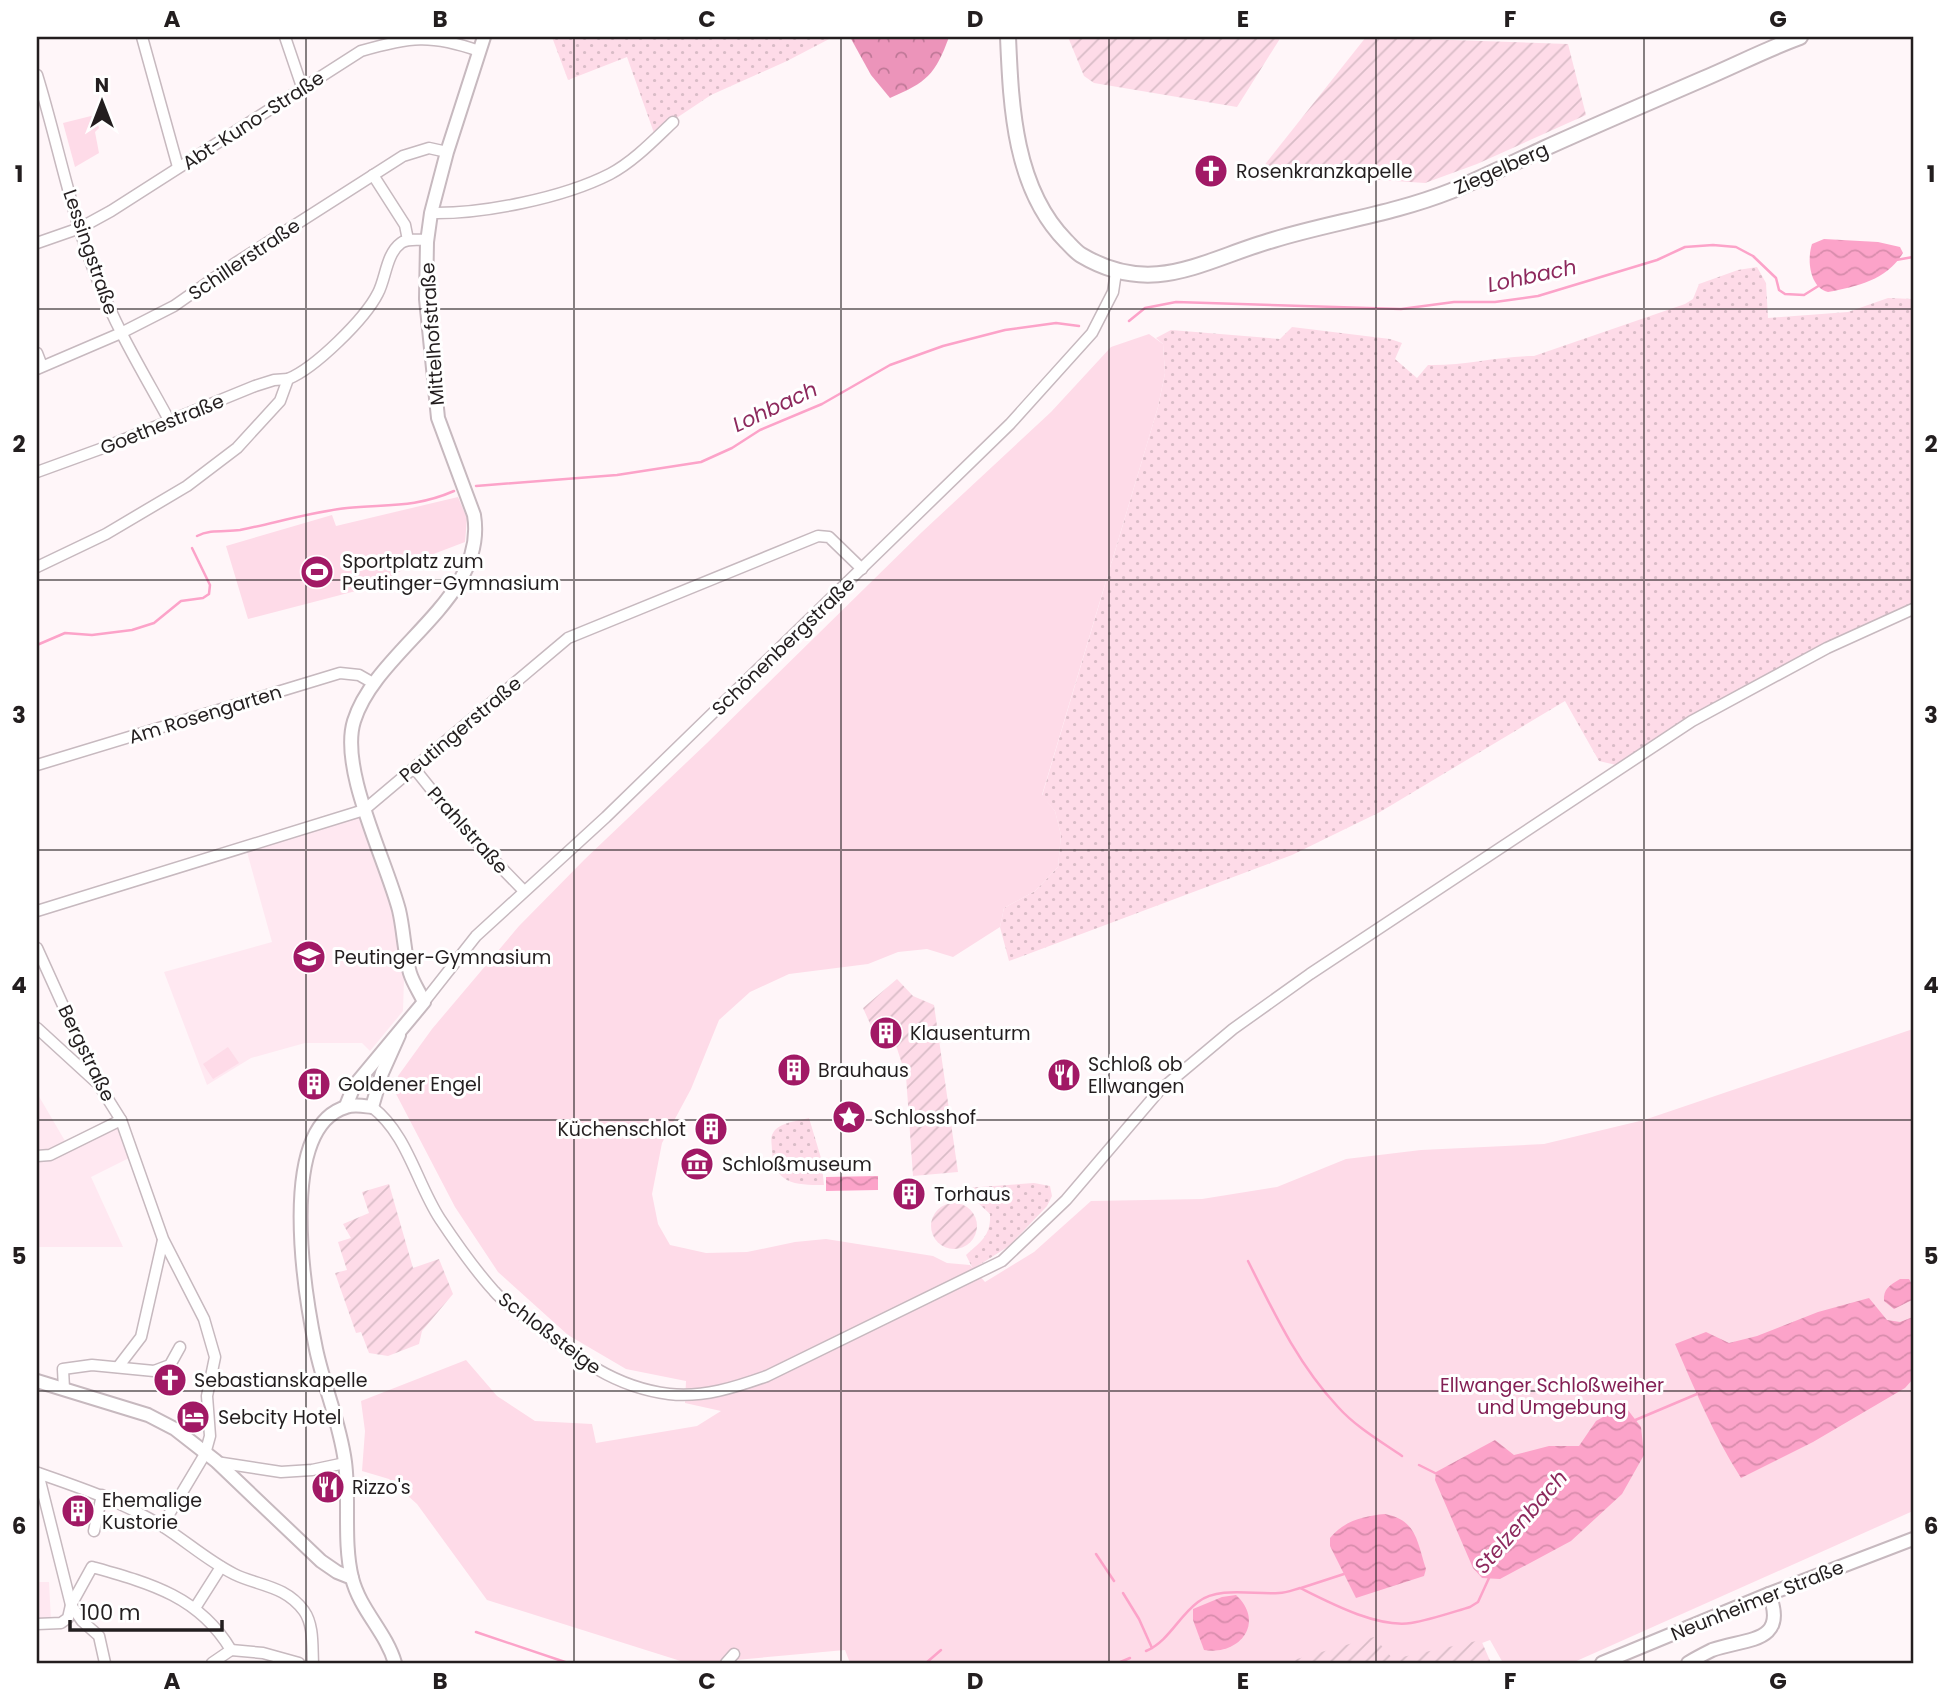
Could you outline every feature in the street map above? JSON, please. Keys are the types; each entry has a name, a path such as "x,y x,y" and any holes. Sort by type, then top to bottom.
{"main road":[{"path":"1008,37 1015,129 1022,158 1038,201 1058,232 1079,254 1116,272"},
{"name":"Ziegelberg","path":"1116,272 1165,274 1192,269 1273,240 1396,210 1452,191 1632,108 1800,37"}],"street":[{"path":"142,37 178,167"},
{"path":"285,37 302,87"},
{"name":"Abt-Kuno-Straße","path":"37,243 80,228 111,211 361,51 400,40 424,37 479,51"},
{"name":"Mittelhofstraße","path":"424,1002 410,975 399,911 364,810 351,754 351,731 373,682 453,592 474,550 477,530 474,515 438,418 426,299 427,240 447,152 484,37"},
{"name":"Lessingstraße","path":"37,75 97,279 121,333 169,420"},
{"path":"431,213 458,214 498,208 559,193 611,174 649,145 673,122"},
{"name":"Schillerstraße","path":"40,367 121,333 174,306 234,264 416,150 429,148 447,152"},
{"path":"373,175 405,225 408,240"},
{"path":"37,567 106,534 187,486 237,447 281,401 288,379 302,373 358,323 379,292 396,249 402,242 427,240"},
{"name":"Schönenbergstraße","path":"424,1002 476,936 606,817 1010,424 1084,342 1102,315 1112,292 1116,272"},
{"path":"37,353 40,367"},
{"name":"Goethestraße","path":"37,472 93,453 255,386 288,379"},
{"name":"Peutingerstraße","path":"37,911 364,810 568,638 818,536 829,537 862,569"},
{"name":"Schloßsteige","path":"372,1107 386,1118 410,1157 438,1216 495,1293 600,1372 630,1386 671,1394 732,1389 767,1376 1002,1261 1066,1200 1159,1091 1233,1029 1321,966 1692,721 1827,648 1913,609"},
{"name":"Am Rosengarten","path":"37,765 340,673 359,675 373,682"},
{"name":"Prahlstraße","path":"414,768 458,823 524,891"},
{"name":"Bergstraße","path":"37,948 99,1085 121,1120 163,1239 204,1319 215,1357 207,1396 210,1458"},
{"path":"395,1663 384,1637 359,1597 352,1578 345,1463 317,1352 305,1290 301,1210 306,1157 313,1136 321,1123 332,1113 346,1107 372,1107 382,1073 400,1033 424,1002"},
{"path":"37,1028 99,1085"},
{"path":"346,1107 354,1086 389,1041 400,1033"},
{"path":"37,1156 50,1155 121,1120"},
{"path":"118,1367 141,1337 163,1239"},
{"path":"64,1389 63,1369 92,1365 154,1371 170,1365 180,1348"},
{"path":"37,1381 148,1415 174,1429 210,1458 321,1561 352,1578"},
{"path":"210,1458 281,1472 312,1470 345,1463"},
{"path":"162,1526 210,1458"},
{"path":"104,1663 99,1636 82,1621 71,1605 38,1473 102,1495 162,1526 220,1567 269,1585 288,1597 304,1611 311,1630 313,1663"},
{"path":"94,1531 102,1495"},
{"name":"Neunheimer Straße","path":"1602,1663 1769,1594 1913,1539"},
{"path":"37,1624 61,1623 68,1618 71,1605 92,1567 140,1580 195,1608 219,1629 231,1650 299,1663"},
{"path":"195,1608 220,1567"},
{"path":"1688,1663 1713,1650 1751,1641 1771,1630 1775,1612 1769,1594"},
{"path":"212,1663 231,1650"},
{"path":"726,1663 734,1654"}],"shaded area":[{"name":"Peutinger-Gymnasium","path":"360,817 392,910 404,979 403,1011 370,1051 362,1043 305,1043 251,1058 207,1085 164,972 272,942 247,852"},
{"path":"37,1093 65,1141 122,1117 137,1154 91,1177 123,1247 37,1247"},
{"path":"37,1582 49,1582 51,1620 37,1620"}],"green space":[{"path":"552,37 833,37 711,95 654,133 627,57 568,80"},
{"path":"850,37 949,37 928,76 890,98 871,75"},
{"path":"1068,37 1281,37 1237,107 1094,83 1084,76"},
{"path":"1366,37 1568,44 1586,115 1477,164 1425,183 1259,172"},
{"path":"95,115 99,128 95,132 99,153 75,167 63,123"},
{"path":"1757,267 1766,283 1768,318 1848,312 1888,298 1913,299 1913,602 1746,686 1616,765 1599,761 1565,701 1380,812 1292,855 1009,961 1000,927 1004,908 1035,891 1058,867 1061,835 1055,811 1042,796 1158,407 1165,373 1163,344 1156,338 1171,330 1280,339 1292,327 1390,339 1402,343 1395,359 1417,378 1428,365 1534,356 1685,304 1693,299 1699,284 1738,270"},
{"name":"Ellwanger Schloßweiher und Umgebung","path":"1149,334 1163,344 1165,373 1158,407 1042,795 1055,811 1061,835 1058,867 1035,891 1004,908 1000,927 953,957 927,949 898,952 868,964 789,974 750,992 719,1020 691,1089 662,1143 652,1194 658,1224 670,1245 706,1253 747,1252 826,1239 933,1256 947,1263 970,1265 985,1282 1034,1252 1091,1201 1202,1199 1277,1187 1346,1159 1421,1150 1544,1144 1644,1120 1913,1029 1913,1511 1572,1663 1503,1663 1490,1640 1429,1663 850,1663 845,1650 736,1660 734,1663 687,1663 487,1600 417,1504 389,1479 362,1471 365,1431 361,1401 466,1360 497,1396 535,1421 592,1424 596,1443 697,1426 721,1411 685,1403 686,1381 626,1369 568,1335 498,1272 455,1207 394,1090 398,1076 432,1029 519,926 585,859 922,532 1051,412 1111,347"},
{"name":"Sportplatz zum Peutinger-Gymnasium","path":"458,497 467,518 465,542 423,558 375,586 248,619 226,546 332,515 336,526"},
{"path":"897,979 913,996 934,1005 958,1172 913,1176 906,1076 888,1021 872,1028 863,1008"},
{"path":"228,1047 239,1063 213,1079 203,1064"},
{"path":"809,1118 821,1158 824,1185 788,1180 781,1176 774,1161 771,1139 776,1129 784,1124"},
{"path":"1034,1183 1050,1186 1052,1196 1047,1206 1009,1246 973,1269 966,1255 984,1237 989,1227 990,1214 975,1200 967,1197 966,1188"},
{"path":"389,1184 413,1268 439,1259 453,1294 422,1331 419,1344 388,1356 369,1353 361,1332 356,1333 335,1273 347,1270 338,1242 351,1238 343,1224 369,1213 362,1192"},
{"path":"954,1203 970,1210 977,1226 970,1242 954,1249 938,1242 931,1226 938,1210"},
{"path":"1374,1637 1393,1659 1481,1640 1491,1663 1283,1663"}],"water":[{"path":"1824,239 1878,242 1900,247 1903,253 1880,276 1828,292 1813,279 1810,264 1812,244"},
{"path":"878,1176 878,1190 826,1191 826,1177"},
{"path":"1900,1279 1909,1279 1913,1286 1912,1300 1894,1309 1884,1301 1885,1293 1890,1285"},
{"path":"1869,1298 1887,1320 1900,1322 1913,1317 1913,1379 1905,1388 1813,1442 1741,1478 1714,1429 1675,1344 1706,1332 1729,1343 1757,1336 1818,1312"},
{"path":"1624,1405 1641,1427 1644,1455 1622,1494 1571,1541 1500,1579 1482,1578 1473,1568 1435,1480 1436,1472 1495,1440 1514,1455 1549,1446 1579,1446 1596,1421"},
{"path":"1385,1514 1404,1521 1410,1527 1418,1541 1426,1569 1424,1576 1356,1598 1330,1546 1330,1538 1341,1527 1354,1520"},
{"path":"1236,1595 1249,1616 1244,1635 1228,1648 1204,1650 1193,1620 1193,1609 1222,1597"}],"waterway":[{"name":"Lohbach","path":"1129,321 1145,308 1176,302 1401,309 1454,302 1495,302 1538,296 1657,260 1685,247 1713,245 1736,247 1753,256 1776,278 1779,290 1785,294 1804,295 1820,285"},
{"name":"Lohbach","path":"1896,260 1913,257"},
{"name":"Lohbach","path":"476,486 617,475 701,462 732,448 760,430 822,404 890,365 943,346 1005,330 1056,323 1079,326"},
{"name":"Lohbach","path":"197,536 347,508 414,503 454,491"},
{"name":"Lohbach","path":"37,645 65,633 92,635 132,630 154,623 181,601 203,598 209,594 210,585 192,548"},
{"path":"1248,1261 1288,1337 1324,1391 1352,1421 1402,1456"},
{"name":"Stelzenbach","path":"1633,1421 1697,1394"},
{"path":"1419,1465 1437,1474"},
{"path":"1096,1554 1114,1581"},
{"path":"1301,1588 1344,1574"},
{"name":"Stelzenbach","path":"1146,1651 1161,1641 1198,1602 1216,1594 1282,1593 1300,1588 1339,1607 1369,1618 1398,1624 1433,1618 1470,1607 1478,1602 1489,1578"},
{"path":"1123,1593 1152,1648"},
{"name":"Stelzenbach","path":"476,1632 568,1663"},
{"path":"926,1663 941,1650"},
{"name":"Stelzenbach","path":"1118,1663 1130,1658"}],"place":[{"name":"Rosenkranzkapelle","path":"1211,171"},
{"name":"Sportplatz zum Peutinger-Gymnasium","path":"317,572"},
{"name":"Peutinger-Gymnasium","path":"309,957"},
{"name":"Klausenturm","path":"886,1033"},
{"name":"Brauhaus","path":"794,1070"},
{"name":"Schloß ob Ellwangen","path":"1064,1075"},
{"name":"Goldener Engel","path":"314,1084"},
{"name":"Schlosshof","path":"849,1117"},
{"name":"Küchenschlot","path":"711,1129"},
{"name":"Schloßmuseum","path":"697,1164"},
{"name":"Torhaus","path":"909,1194"},
{"name":"Sebastianskapelle","path":"170,1380"},
{"name":"Sebcity Hotel","path":"193,1417"},
{"name":"Rizzo's","path":"328,1487"},
{"name":"Ehemalige Kustorie","path":"78,1511"}]}
